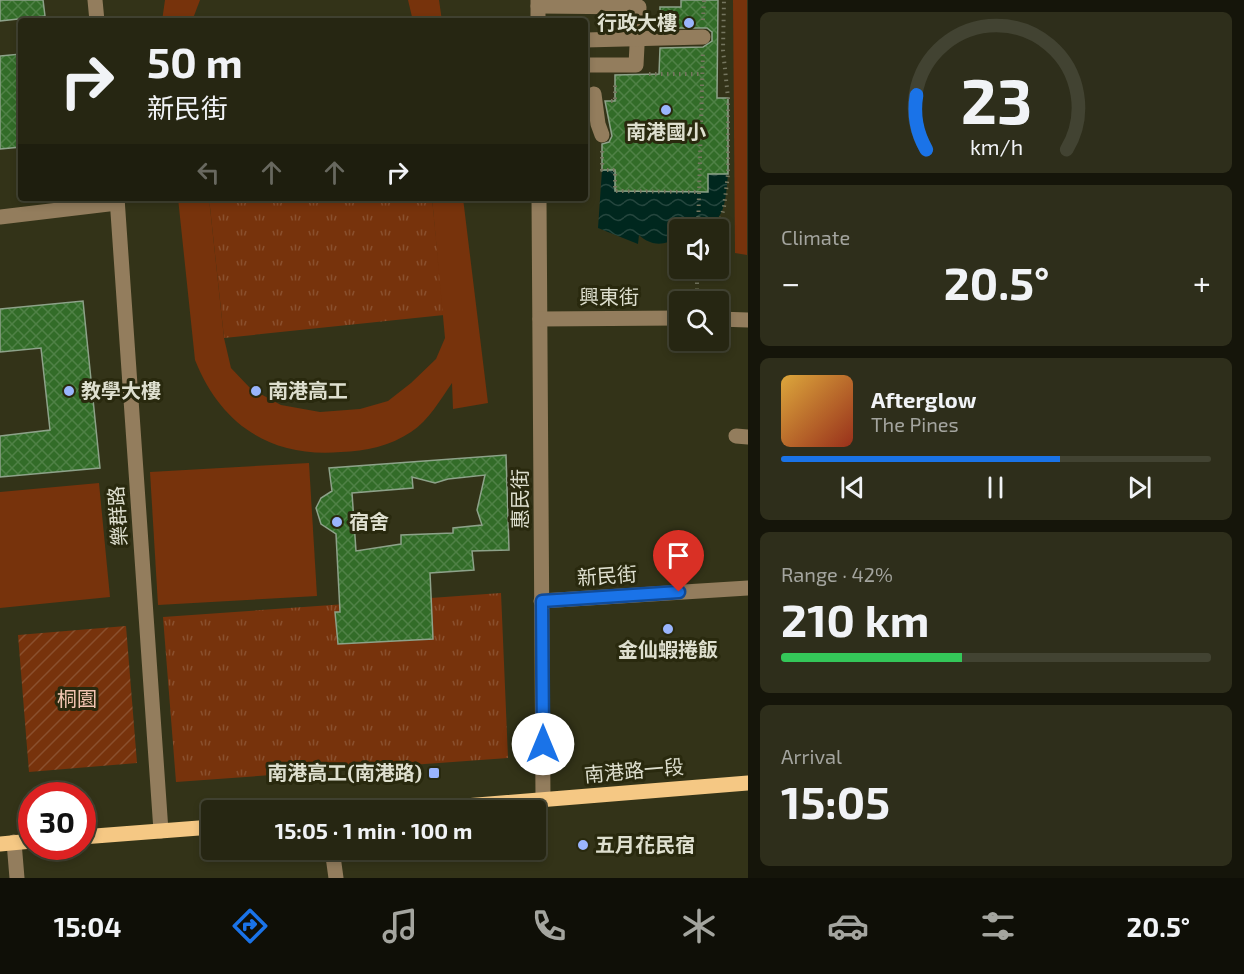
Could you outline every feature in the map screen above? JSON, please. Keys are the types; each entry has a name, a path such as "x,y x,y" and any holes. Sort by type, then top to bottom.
{"main road":[{"name":"南港路一段","path":"543,800 747,783"},
{"path":"96,836 201,827"}],"street":[{"path":"95,0 97,18"},
{"path":"538,9 639,7 636,65 588,65"},
{"path":"591,39 703,37"},
{"path":"598,98 598,124 602,135"},
{"path":"0,217 110,201"},
{"name":"樂群路","path":"117,201 162,831"},
{"name":"惠民街","path":"538,201 543,800"},
{"name":"興東街","path":"540,319 669,318"},
{"path":"729,319 747,320"},
{"name":"新民街","path":"542,601 747,588"},
{"path":"7,843 17,878"},
{"path":"334,860 336,878"}],"path":[{"path":"698,219 704,0"},
{"path":"721,219 728,174 728,98 723,50 724,0"},
{"path":"598,98 615,101 615,74"},
{"path":"648,74 703,74"},
{"path":"602,135 602,170 615,170 615,191 699,192"}],"green space":[{"path":"165,0 200,0 193,18 162,18"},
{"path":"408,0 439,0 442,18 412,18"},
{"path":"733,0 747,0 747,255 735,253"},
{"path":"178,201 209,201 224,338 231,368 251,389 281,405 320,412 360,409 388,401 436,359 445,338 432,201 463,201 488,403 453,409 452,383 429,416 403,437 378,447 360,450 316,452 292,449 271,443 252,433 234,419 219,403 195,360"},
{"path":"209,201 432,201 444,315 224,338"},
{"path":"309,463 317,596 158,605 150,472"},
{"path":"99,483 110,597 0,608 0,492"},
{"path":"501,593 508,758 176,782 163,617"},
{"name":"桐園","path":"126,626 137,763 29,772 18,635"}],"water":[{"path":"602,170 615,170 616,191 708,192 708,174 728,174 724,205 717,219 669,219 669,242 653,243 639,235 638,244 598,228"}],"building":[{"path":"0,0 43,0 45,16 0,21"},
{"path":"681,0 718,0 717,98 728,98 728,174 708,174 708,192 615,191 615,170 602,170 602,144 609,142 612,136 605,101 615,101 615,75 659,74 660,48 703,47 712,41 712,32 707,28 660,28 660,7 681,7"},
{"path":"18,54 18,147 0,149 0,56"},
{"name":"教學大樓","path":"83,301 100,468 0,477 0,436 50,430 41,348 0,352 0,309"},
{"name":"宿舍","path":"506,455 509,550 472,551 474,570 430,573 433,639 338,644 335,612 340,612 336,534 321,524 316,508 321,498 332,491 329,468","holes":["485,475 477,510 482,525 453,528 453,533 401,535 401,544 356,551 352,493 413,488 412,477 435,483 448,479"]}],"place":[{"name":"行政大樓","path":"689,23"},
{"name":"南港國小","path":"666,110"},
{"name":"教學大樓","path":"69,391"},
{"name":"南港高工","path":"256,391"},
{"name":"宿舍","path":"337,522"},
{"name":"金仙蝦捲飯","path":"668,629"},
{"name":"南港高工(南港路)","path":"434,773"},
{"name":"五月花民宿","path":"583,845"}],"route":[{"path":"543,744 542,601 679,592"}]}
